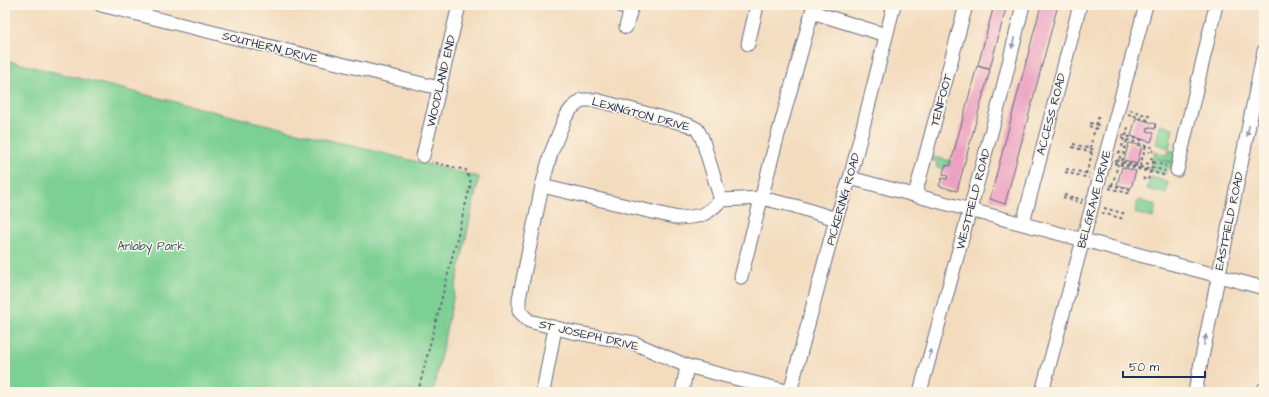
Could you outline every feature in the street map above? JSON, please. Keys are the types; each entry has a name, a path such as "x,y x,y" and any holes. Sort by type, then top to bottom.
{"street":[{"name":"SOUTHERN DRIVE","path":"101,5 439,88"},
{"name":"WOODLAND END","path":"423,156 459,5"},
{"path":"623,5 623,7 631,9 626,27"},
{"path":"748,44 756,5"},
{"name":"PICKERING ROAD","path":"790,392 836,219 850,178 894,5"},
{"name":"TENFOOT","path":"915,195 966,5"},
{"name":"WESTFIELD ROAD","path":"920,392 1000,100 1023,5"},
{"name":"ACCESS ROAD","path":"1023,223 1080,5"},
{"name":"BELGRAVE DRIVE","path":"1042,392 1146,5"},
{"path":"1169,171 1216,5"},
{"path":"741,277 813,9 886,35"},
{"name":"EASTFIELD ROAD","path":"1195,392 1262,48"},
{"name":"LEXINGTON DRIVE","path":"534,226 542,186 551,153 571,109 582,100 596,100 697,129 702,138 721,200"},
{"path":"850,178 1264,288"},
{"path":"542,186 678,218 700,217 711,211 721,200 761,198 795,206 836,219"},
{"name":"ST JOSEPH DRIVE","path":"534,226 519,299 519,312 529,321 555,328 634,343 687,366 790,392"},
{"path":"543,392 555,328"},
{"path":"682,392 687,366"}],"path":[{"path":"1262,48 1264,30"},
{"path":"1123,113 1148,120 1149,116 1124,108"},
{"path":"1096,125 1099,115"},
{"path":"1103,131 1090,124 1104,127"},
{"path":"1094,135 1096,128"},
{"path":"1126,136 1128,128"},
{"path":"1117,133 1145,141"},
{"path":"1116,137 1154,148 1152,153 1149,152"},
{"path":"1090,148 1092,140"},
{"path":"1122,147 1126,140"},
{"path":"1120,161 1126,140"},
{"path":"1140,166 1146,145"},
{"path":"1097,154 1073,146 1098,150"},
{"path":"1090,161 1092,152"},
{"path":"1120,161 1121,153"},
{"path":"418,392 471,184 466,170 423,160 423,156"},
{"path":"1114,159 1151,170 1154,159 1147,157"},
{"path":"1142,178 1148,180 1150,172 1118,164 1110,160 1169,171"},
{"path":"1146,163 1169,171"},
{"path":"1086,174 1089,164"},
{"path":"1116,172 1118,164"},
{"path":"1152,164 1169,171"},
{"path":"1066,168 1091,175"},
{"path":"1065,172 1090,178"},
{"path":"1112,185 1115,176"},
{"path":"1108,184 1132,190"},
{"path":"1102,186 1130,194"},
{"path":"1064,196 1084,202"},
{"path":"1097,206 1126,214"},
{"path":"1095,212 1124,219"}],"green space":[{"name":"Anlaby Park","path":"5,60 479,177 433,392 5,392"},
{"path":"1160,124 1173,128 1169,148 1156,144"},
{"path":"1169,150 1176,152 1173,162 1158,159 1173,163 1172,169 1167,167 1165,174 1150,170 1155,152 1167,155"},
{"path":"930,156 951,161 950,166 946,165 944,169 936,167 937,162 929,159"},
{"path":"1151,177 1168,182 1166,194 1147,189"},
{"path":"1138,200 1156,205 1153,218 1135,213"}],"building":[{"path":"994,5 1007,5 990,68 978,65"},
{"path":"1041,5 1058,5 1005,204 990,199"},
{"path":"977,66 990,70 957,191 939,186 942,178 947,179 948,176 943,175 944,169 946,165 950,166"},
{"path":"1136,118 1156,124 1155,129 1148,127 1147,131 1154,133 1151,142 1131,136"},
{"path":"1129,143 1142,146 1137,164 1124,160"},
{"path":"1122,167 1136,171 1131,188 1117,185"}]}
